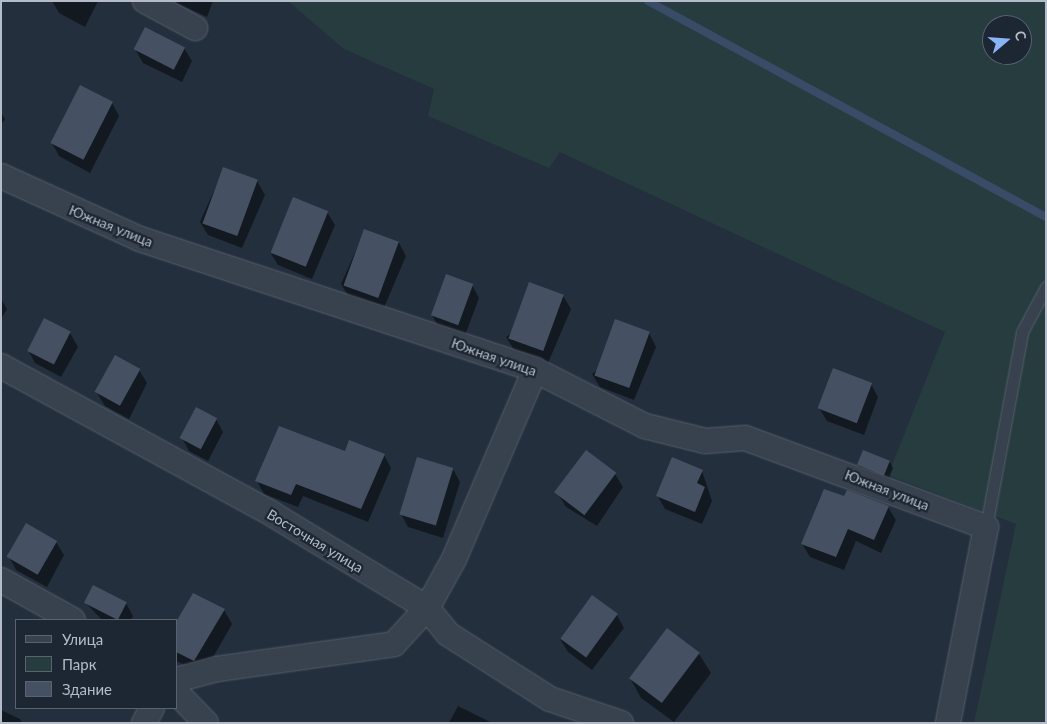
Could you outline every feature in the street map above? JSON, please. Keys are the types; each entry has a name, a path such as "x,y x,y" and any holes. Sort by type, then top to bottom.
{"street":[{"path":"145,1 195,28"},
{"name":"Южная улица","path":"1,176 140,239 535,370 644,426 705,441 745,438 986,527"},
{"name":"Восточная улица","path":"1,366 272,514 427,608 448,634 550,699 621,723"},
{"path":"178,679 217,668 394,644 427,608 454,560 535,370"},
{"path":"948,723 986,527"},
{"path":"1,580 71,619"},
{"path":"178,694 206,723"},
{"path":"144,723 151,709"}],"lane":[{"path":"986,527 1022,332 1046,287"}],"green space":[{"path":"288,1 1046,1 1046,723 974,723 1016,524 888,475 945,332 560,152 549,168 428,116 434,89 344,49"}],"building":[{"path":"145,27 185,47 174,70 134,49"},
{"path":"80,85 113,102 83,160 50,143"},
{"path":"223,167 258,180 237,236 202,223"},
{"path":"293,197 328,211 306,267 271,253"},
{"path":"364,229 399,242 378,298 343,285"},
{"path":"446,274 473,284 458,325 431,315"},
{"path":"529,282 564,295 543,351 508,338"},
{"path":"44,318 71,332 54,365 27,351"},
{"path":"615,319 650,332 629,388 594,375"},
{"path":"115,355 140,369 120,406 95,392"},
{"path":"833,368 872,383 857,423 818,408"},
{"path":"196,407 217,418 201,449 180,438"},
{"path":"279,426 345,451 349,440 385,454 361,509 296,484 291,495 255,481"},
{"path":"586,450 616,473 584,515 554,492"},
{"path":"863,450 890,461 884,476 857,465"},
{"path":"417,457 453,468 436,525 399,514"},
{"path":"672,457 703,470 697,483 705,487 695,512 656,496"},
{"path":"824,489 844,496 847,490 889,506 874,540 848,529 836,557 801,544"},
{"path":"26,523 57,541 38,575 6,557"},
{"path":"93,585 127,602 118,619 84,603"},
{"path":"193,593 225,609 194,661 178,653 178,619"},
{"path":"592,595 618,614 586,657 560,639"},
{"path":"667,628 700,653 662,703 629,678"}],"waterway":[{"path":"648,1 1046,217"}]}
